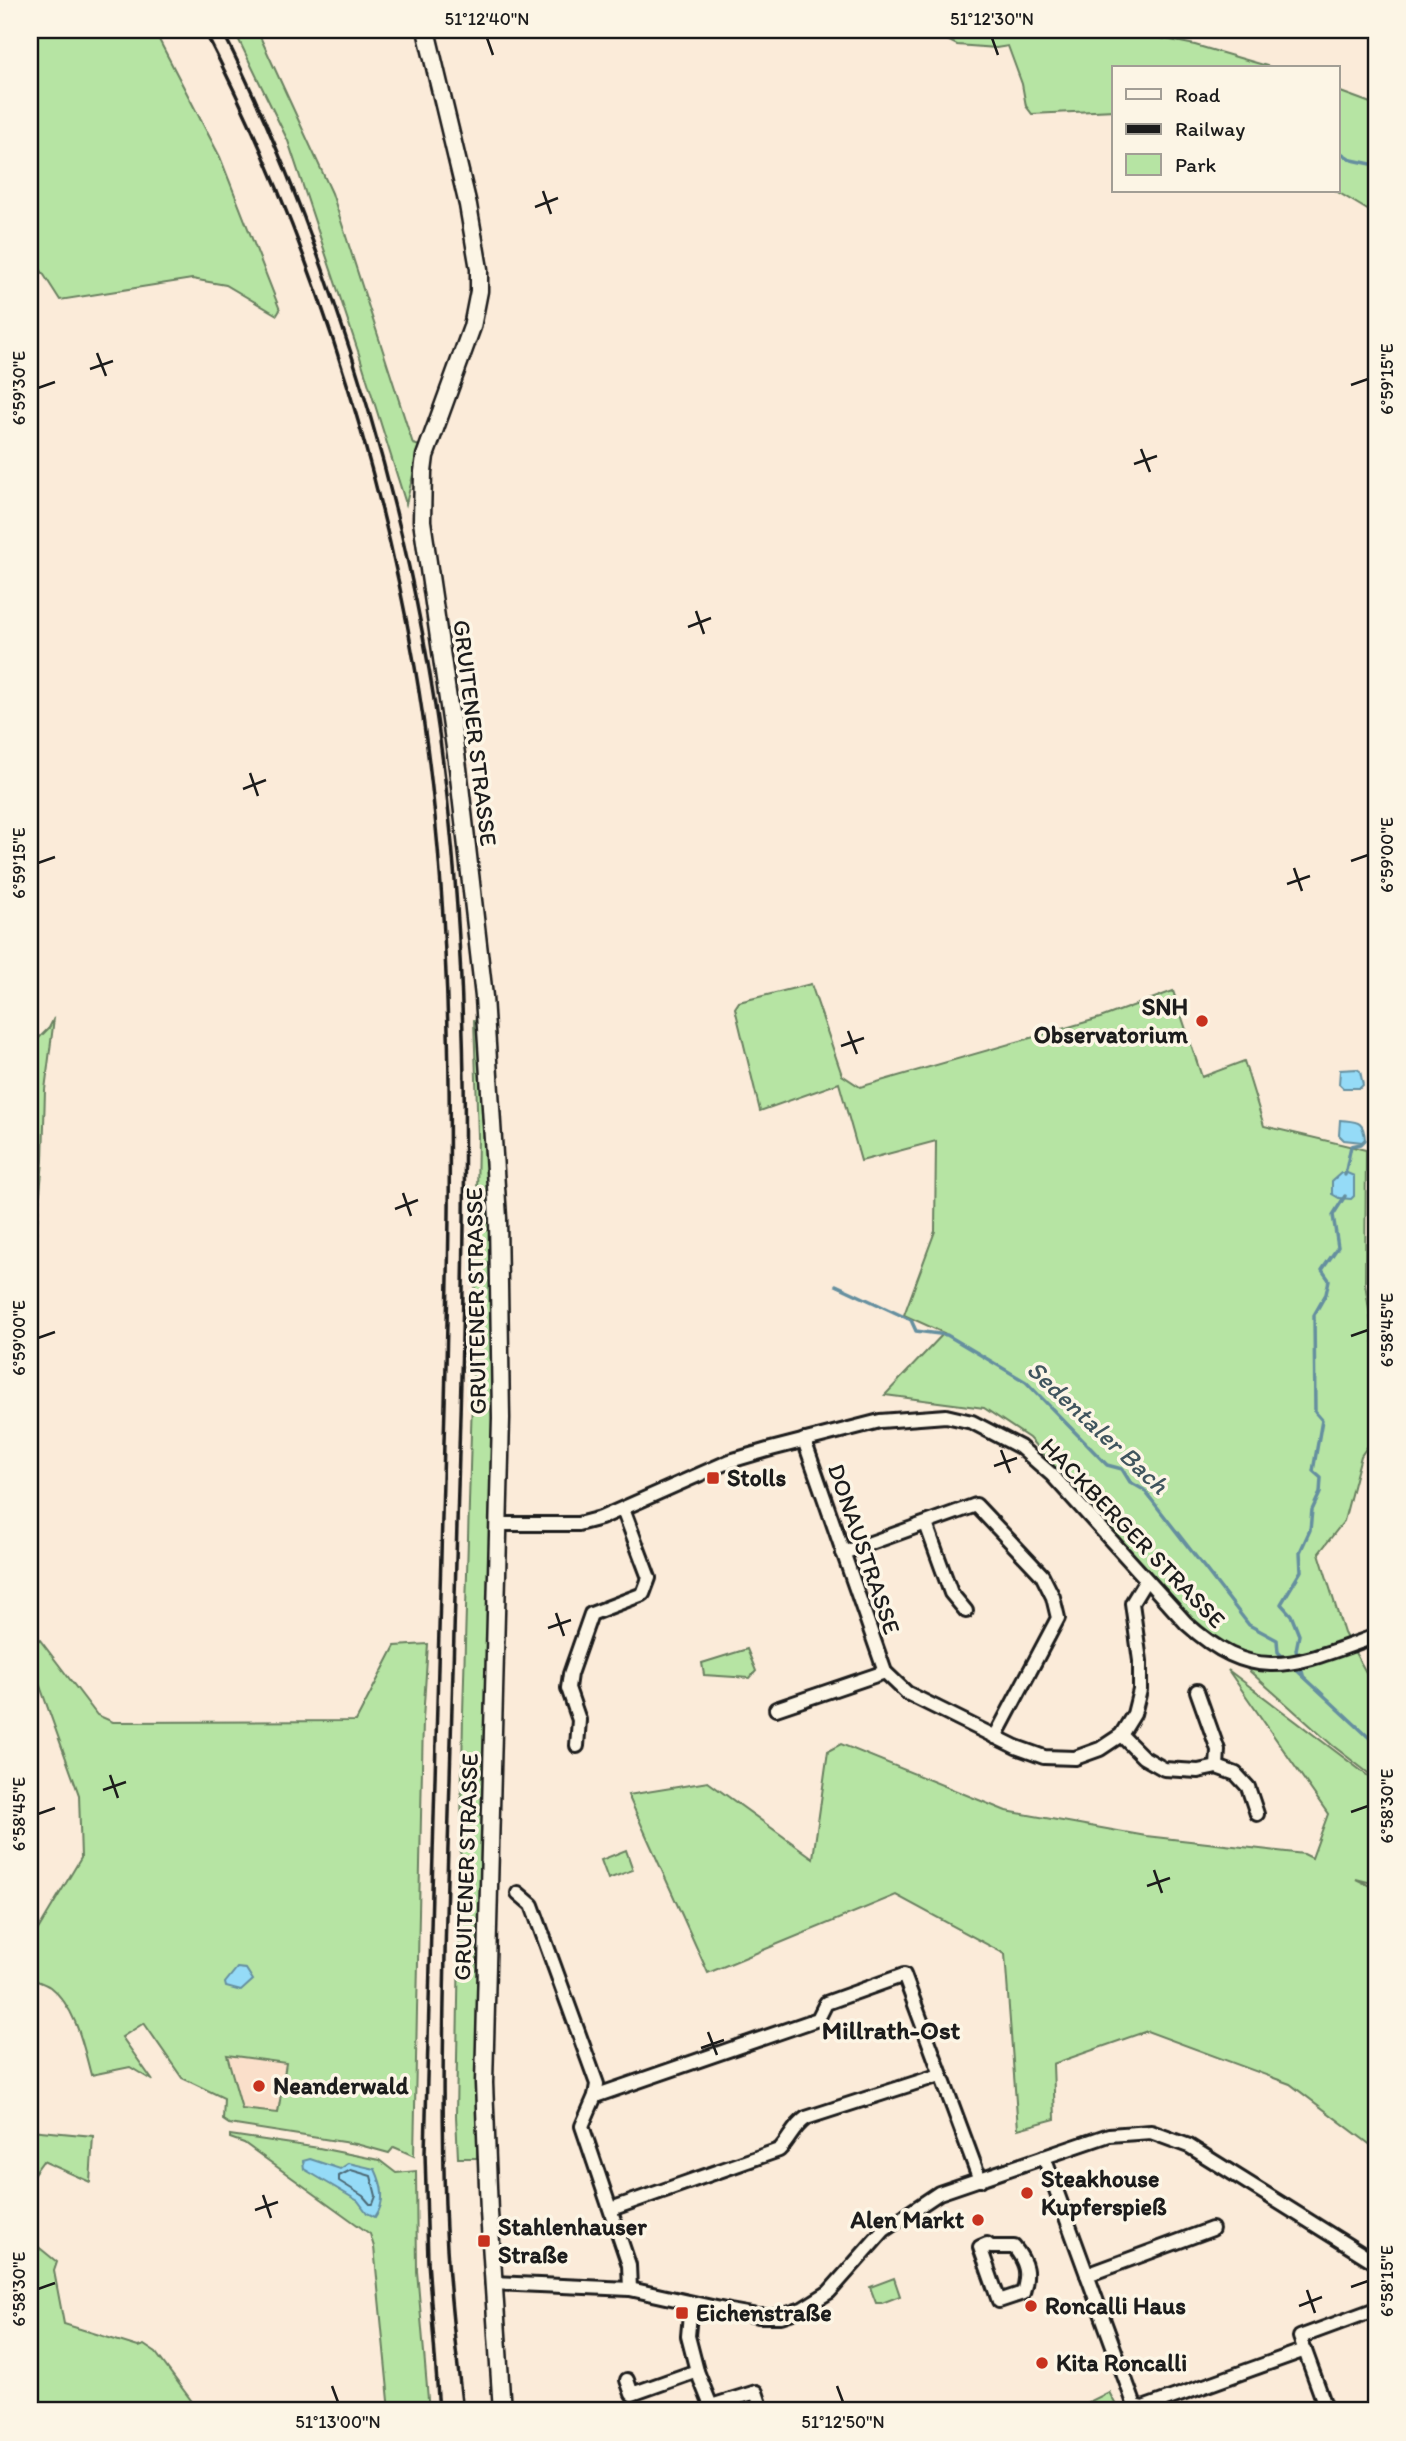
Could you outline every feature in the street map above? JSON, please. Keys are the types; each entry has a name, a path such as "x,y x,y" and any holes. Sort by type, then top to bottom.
{"main road":[{"name":"GRUITENER STRASSE","path":"426,30 468,205 479,269 476,312 425,456 422,472 422,510 458,768 484,997 498,1218 501,1372 499,1524 484,2084 492,2283 502,2411"}],"street":[{"name":"HACKBERGER STRASSE","path":"499,1524 578,1524 623,1509 730,1461 880,1421 946,1416 972,1422 1020,1447 1052,1475 1146,1580 1207,1643 1231,1657 1272,1664 1303,1662 1376,1636"},
{"name":"DONAUSTRASSE","path":"804,1440 885,1672 907,1693 1016,1747 1044,1756 1075,1758 1100,1749 1121,1735"},
{"path":"843,1553 976,1505 1042,1575 1053,1597 1058,1618 995,1737"},
{"path":"577,1746 579,1720 568,1688 570,1674 591,1614 643,1594 649,1578 623,1509"},
{"path":"926,1524 951,1593 966,1611"},
{"path":"1146,1580 1132,1603 1140,1661 1140,1690 1134,1714 1121,1735 1143,1757 1164,1769 1198,1771 1217,1767 1236,1774 1248,1787 1257,1814"},
{"name":"DONAUSTRASSE","path":"776,1709 885,1672"},
{"path":"1197,1690 1218,1750 1217,1767"},
{"path":"518,1893 532,1905 597,2084 596,2096 582,2126 629,2265 630,2289"},
{"path":"596,2096 818,2019 825,2003 904,1975 980,2180"},
{"path":"611,2209 779,2150 794,2127 806,2118 940,2075"},
{"path":"492,2283 630,2289 758,2316 781,2316 802,2309 829,2292 884,2230 939,2193 1110,2135 1152,2132 1189,2146 1376,2263"},
{"path":"1044,2157 1135,2406 1143,2408 1305,2350"},
{"path":"1087,2275 1212,2229"},
{"path":"987,2244 991,2247 1014,2247 1021,2256 1028,2276 1023,2293 999,2301 980,2247 987,2244"},
{"path":"691,2303 688,2336 711,2406 756,2392 762,2410"},
{"path":"1327,2411 1300,2337 1376,2309"},
{"path":"627,2380 632,2394 698,2371"}],"shaded area":[{"name":"Neanderwald","path":"226,2055 286,2062 278,2114 242,2109"}],"green space":[{"path":"30,30 154,30 220,157 280,310 277,315 226,285 192,279 60,300 30,253"},
{"path":"234,30 257,30 332,193 413,444 420,446 406,504 288,141"},
{"path":"928,30 1122,30 1195,45 1267,66 1112,66 1112,110 1032,114 1026,106 1022,84 1008,46 996,48 957,45"},
{"path":"1340,92 1376,105 1376,215 1338,192 1340,192"},
{"path":"811,984 842,1075 860,1087 1100,1018 1173,991 1202,1077 1244,1061 1264,1126 1366,1150 1365,1283 1376,1357 1376,1434 1361,1456 1344,1521 1319,1553 1344,1633 1376,1690 1376,1779 1332,1745 1196,1623 1029,1438 984,1408 885,1395 944,1333 904,1315 935,1231 936,1141 861,1161 839,1083 760,1111 735,1008 739,1002"},
{"path":"54,1018 45,1090 43,1161 30,1298 30,1047 49,1028"},
{"path":"481,1018 490,1144 497,1354 477,2158 458,2158 456,2116 463,1714 478,1136 474,1020"},
{"path":"30,1621 37,1636 97,1715 113,1722 356,1721 395,1646 428,1644 423,1719 414,2156 394,2147 389,2153 356,2144 229,2124 223,2120 224,2098 182,2078 144,2023 122,2037 153,2081 130,2067 91,2075 77,2027 66,2005 50,1987 30,1978 30,1943 81,1858 79,1795 30,1658 30,1640 36,1637 30,1627","holes":["227,2055 286,2063 278,2113 242,2109"]},
{"path":"747,1649 756,1671 750,1678 704,1675 702,1663"},
{"path":"1228,1670 1376,1782 1376,1884 1356,1879 1374,1888 1376,1886 1376,2149 1290,2084 1147,2031 1053,2064 1055,2119 1018,2129 1005,1954 896,1895 708,1973 628,1795 708,1782 813,1858 828,1751 841,1744 1006,1811 1146,1836 1304,1854 1312,1858 1328,1814"},
{"path":"626,1850 633,1870 608,1879 601,1860"},
{"path":"30,2130 93,2136 90,2182 43,2161 30,2179"},
{"path":"230,2135 379,2160 396,2173 416,2171 417,2271 429,2411 390,2411 374,2247 370,2234 244,2143 230,2138"},
{"path":"30,2240 57,2262 54,2271 64,2324 138,2347 144,2345 156,2353 199,2411 30,2411"},
{"path":"894,2278 900,2296 876,2303 870,2287"},
{"path":"1109,2392 1119,2411 1071,2411"}],"water":[{"path":"1340,1070 1360,1071 1363,1085 1360,1088 1343,1088 1339,1084"},
{"path":"1340,1120 1361,1125 1365,1140 1344,1140 1339,1135"},
{"path":"1341,1173 1354,1176 1354,1196 1351,1199 1332,1194 1332,1181"},
{"path":"237,1968 246,1969 253,1980 241,1991 226,1987 225,1983"},
{"path":"310,2159 340,2169 349,2163 375,2169 382,2194 381,2206 375,2217 367,2213 358,2201 304,2169 303,2161"}],"waterway":[{"path":"1340,152 1352,160 1376,165"},
{"path":"1345,1175 1351,1146 1361,1144 1365,1140"},
{"path":"1303,1675 1296,1650 1299,1635 1291,1615 1281,1604 1301,1571 1300,1552 1310,1530 1312,1510 1320,1493 1321,1478 1313,1471 1322,1420 1315,1412 1314,1315 1326,1294 1329,1280 1322,1270 1338,1247 1333,1215 1345,1196"},
{"name":"Sedentaler Bach","path":"836,1285 911,1320 916,1331 947,1335 1026,1382 1107,1465 1122,1469 1130,1482 1144,1490 1249,1625 1277,1640 1278,1652 1285,1659"},
{"name":"Sedentaler Bach","path":"1291,1665 1376,1744"},
{"path":"30,2399 35,2401"}],"railway":[{"path":"204,30 274,181 333,340 358,422 380,504 415,667 430,768 440,869 449,1072 448,1277 425,2153 428,2261 439,2411"},
{"path":"222,30 254,96 296,196 372,421 389,482 417,606 447,796 459,941 465,1160 443,2099 448,2257 463,2411"}],"place":[{"name":"SNH Observatorium","path":"1202,1021"},
{"name":"Stolls","path":"713,1478"},
{"name":"Neanderwald","path":"259,2086"},
{"name":"Steakhouse Kupferspieß","path":"1027,2193"},
{"name":"Alen Markt","path":"978,2220"},
{"name":"Stahlenhauser Straße","path":"484,2241"},
{"name":"Roncalli Haus","path":"1031,2306"},
{"name":"Eichenstraße","path":"682,2313"},
{"name":"Kita Roncalli","path":"1042,2363"}],"district":[{"name":"Millrath-Ost","path":"891,2030"}]}
